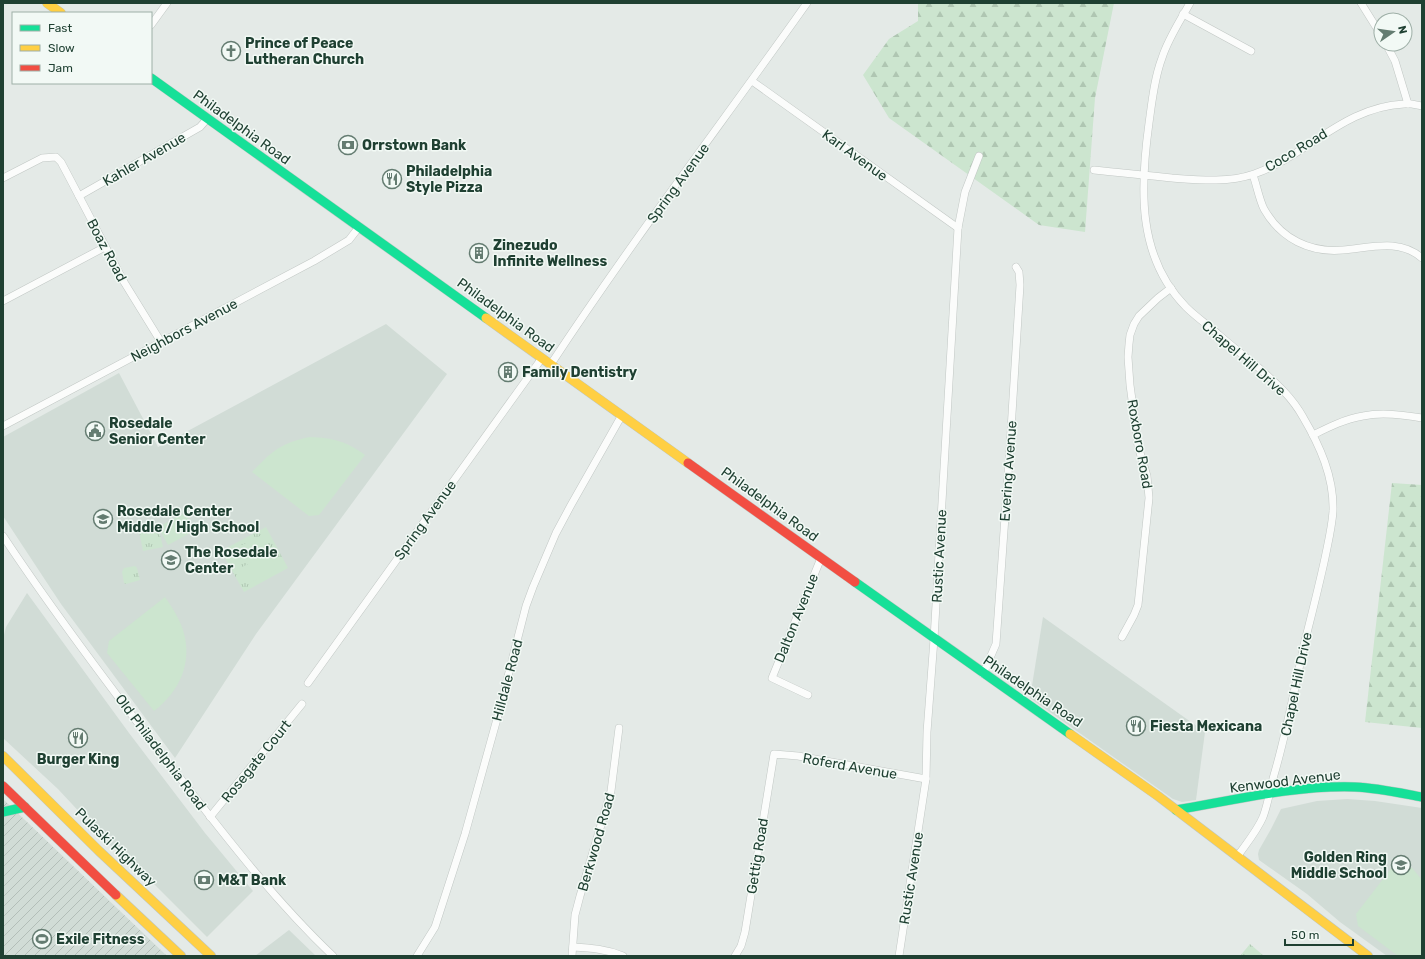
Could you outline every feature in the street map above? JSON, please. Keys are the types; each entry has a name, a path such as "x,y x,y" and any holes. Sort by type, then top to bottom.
{"main road":[{"path":"47,3 60,12"},
{"name":"Philadelphia Road","path":"152,79 983,674 1047,717 1176,810 1368,956"},
{"name":"Pulaski Highway","path":"3,756 100,851 211,956"},
{"path":"3,786 181,956"},
{"name":"Kenwood Avenue","path":"1176,810 1269,794 1344,787 1385,790 1422,797"},
{"path":"3,812 25,807"}],"street":[{"path":"152,24 167,3"},
{"name":"Spring Avenue","path":"551,364 657,212 807,3"},
{"name":"Chapel Hill Drive","path":"1190,3 1171,36 1161,58 1156,80 1147,138 1144,175 1144,214 1149,238 1159,269 1184,305 1277,384 1302,414 1324,460 1328,473 1333,511 1322,572 1283,744 1264,814 1260,823 1237,857"},
{"path":"1361,3 1373,22"},
{"path":"1183,14 1251,51"},
{"path":"1390,52 1395,61 1408,104"},
{"name":"Karl Avenue","path":"752,81 958,228"},
{"name":"Coco Road","path":"1094,170 1217,180 1253,174 1270,167 1293,154 1329,130 1377,108 1408,104 1422,106"},
{"name":"Kahler Avenue","path":"79,196 200,127 207,119"},
{"name":"Rustic Avenue","path":"899,956 926,779 927,732 934,639 958,228 966,192 979,156"},
{"name":"Boaz Road","path":"3,178 42,158 56,157 79,196 124,282 161,342"},
{"path":"1253,174 1264,208 1273,223 1289,238 1299,244 1317,250 1327,251 1372,246 1389,246 1408,250 1422,258"},
{"name":"Neighbors Avenue","path":"3,426 337,248 349,240 359,227"},
{"path":"3,301 106,247"},
{"name":"Evering Avenue","path":"983,674 996,644 1020,285 1019,272 1016,267"},
{"name":"Roxboro Road","path":"1122,637 1138,605 1149,498 1147,476 1138,446 1130,385 1128,357 1130,335 1139,316 1171,288"},
{"name":"Spring Avenue","path":"308,683 542,358"},
{"path":"1313,435 1339,423 1364,415 1390,414 1422,418"},
{"name":"Hilldale Road","path":"417,956 435,927 462,841 533,587 553,540 571,504 622,415"},
{"name":"Old Philadelphia Road","path":"3,536 47,602 210,817 256,874 308,932 333,956"},
{"name":"Dalton Avenue","path":"808,696 772,678 821,558"},
{"name":"Rosegate Court","path":"210,817 302,704"},
{"name":"Berkwood Road","path":"572,956 573,932 580,896 611,791 620,728"},
{"name":"Roferd Avenue","path":"774,754 798,756 926,779"},
{"name":"Gettig Road","path":"735,956 741,946 745,932 774,754"},
{"path":"573,947 594,948 611,951 623,956"}],"shaded area":[{"name":"The Rosedale Center","path":"386,324 447,374 256,634 175,758 61,604 3,516 3,437 119,373 158,447"},
{"path":"27,593 129,733 205,833 253,891 207,937 148,878 113,848 58,789 3,738 3,639 6,627"},
{"path":"1043,617 1205,732 1196,800 1182,802 1173,799 1030,698"},
{"path":"3,799 167,956 3,956"},
{"path":"1347,799 1375,801 1422,808 1422,956 1387,956 1340,922 1307,894 1259,860 1259,850 1281,809 1317,801"},
{"path":"289,930 316,956 255,956"}],"green space":[{"path":"918,3 1114,3 1095,98 1085,232 1039,225 889,118 863,75 889,39 918,21"},
{"path":"310,437 339,441 352,446 365,455 319,515 309,516 252,472 271,453 284,445"},
{"path":"1392,483 1422,485 1422,728 1365,722"},
{"path":"185,513 194,531 168,545 158,527"},
{"path":"158,527 163,547 143,551 139,531"},
{"path":"266,527 288,568 244,592 221,551"},
{"path":"260,536 267,550 239,564 232,550"},
{"path":"269,554 277,569 248,584 240,568"},
{"path":"135,566 137,568 140,580 126,584 124,583 122,572 124,568"},
{"path":"165,597 183,630 186,642 185,664 177,685 171,694 154,711 107,653 109,641"},
{"name":"Golden Ring Middle School","path":"1400,857 1422,880 1422,956 1398,956 1358,926 1356,914"},
{"path":"1250,944 1264,956 1240,956"}],"traffic: fast":[{"path":"152,79 486,318"},
{"path":"855,582 1070,734"},
{"path":"1176,810 1265,794 1310,788 1372,788 1422,797"},
{"path":"3,812 25,807"}],"traffic: slow":[{"path":"47,3 60,12"},
{"path":"486,318 688,463"},
{"path":"1070,734 1158,796 1368,956"},
{"path":"3,756 99,851 211,956"},
{"path":"116,895 181,956"}],"traffic: jam":[{"path":"688,463 855,582"},
{"path":"3,786 116,895"}],"place":[{"name":"Prince of Peace Lutheran Church","path":"231,51"},
{"name":"Orrstown Bank","path":"348,145"},
{"name":"Philadelphia Style Pizza","path":"392,179"},
{"name":"Zinezudo Infinite Wellness","path":"479,253"},
{"name":"Family Dentistry","path":"508,372"},
{"name":"Rosedale Senior Center","path":"95,431"},
{"name":"Rosedale Center Middle / High School","path":"103,519"},
{"name":"The Rosedale Center","path":"171,560"},
{"name":"Fiesta Mexicana","path":"1136,726"},
{"name":"Burger King","path":"78,738"},
{"name":"Golden Ring Middle School","path":"1401,865"},
{"name":"M&T Bank","path":"204,880"},
{"name":"Exile Fitness","path":"42,939"}]}
